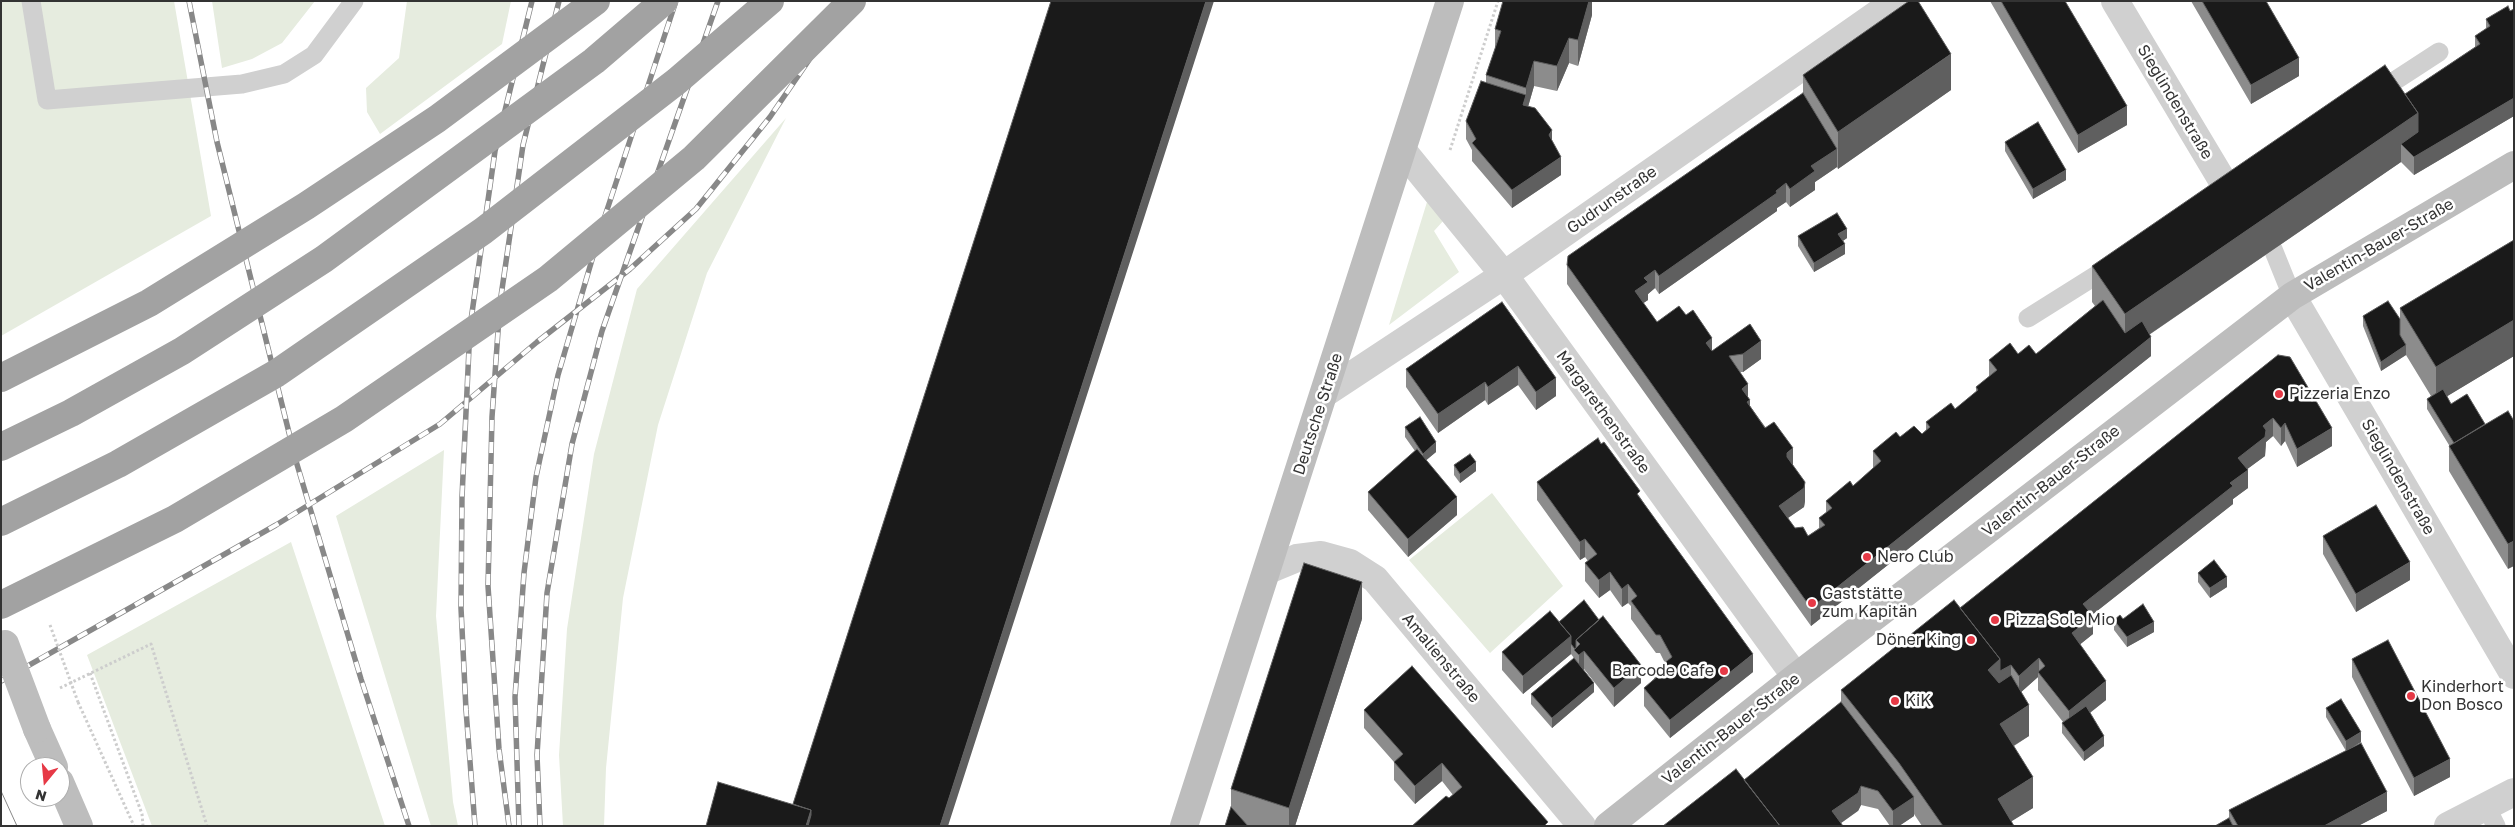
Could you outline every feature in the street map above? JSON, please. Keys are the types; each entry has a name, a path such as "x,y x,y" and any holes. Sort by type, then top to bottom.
{"highway":[{"path":"1,378 148,303 306,206 437,119 596,1"},
{"path":"1,447 71,413 182,351 324,259 594,61 664,1"},
{"path":"1,522 118,464 277,374 491,225 677,81 770,1"},
{"path":"1,605 175,519 336,424 548,279 694,158 852,1"}],"main road":[{"name":"Deutsche Straße","path":"1184,826 1450,1"},
{"name":"Valentin-Bauer-Straße","path":"1608,826 1796,677 2292,296 2514,165"},
{"path":"3,637 37,729 50,757"},
{"path":"70,805 79,826"}],"street":[{"name":"Gudrunstraße","path":"1324,393 1504,275 1896,1"},
{"name":"Sieglindenstraße","path":"2115,1 2230,193"},
{"name":"Margarethenstraße","path":"1403,151 1504,275 1796,677"},
{"name":"Sieglindenstraße","path":"2292,296 2514,675"},
{"name":"Amalienstraße","path":"1268,570 1297,558 1321,555 1350,563 1375,579 1582,826"},
{"path":"2448,826 2491,816 2514,792"}],"lane":[{"path":"32,1 47,100 242,84 284,74 314,55 354,1"},
{"path":"2358,105 2438,52"},
{"name":"Sieglindenstraße","path":"2273,249 2292,296"},
{"path":"2028,318 2128,254"}],"path":[{"path":"1436,191 1498,1"},
{"path":"50,625 78,702 134,826"},
{"path":"54,690 151,644 207,826"},
{"path":"90,673 142,814 143,826"}],"shaded area":[{"path":"1,1 174,1 211,216 1,336"},
{"path":"212,1 315,1 282,43 252,59 222,68"},
{"path":"407,1 511,1 502,44 380,134 367,112 366,88 399,58"},
{"path":"786,118 707,273 658,425 623,598 606,768 604,826 563,826 559,755 567,629 594,454 637,289"},
{"path":"1427,202 1444,220 1434,231 1459,272 1389,325"},
{"path":"444,450 436,616 453,802 458,826 431,826 336,516"},
{"path":"1492,493 1563,586 1490,653 1409,560"},
{"path":"291,542 385,826 152,826 87,655"}],"building":[{"path":"1051,1 1206,1 940,826 808,826 811,810 793,804"},
{"path":"1503,1 1589,1 1578,40 1569,38 1557,66 1534,61 1526,88 1486,75 1501,31 1495,29"},
{"path":"1909,1 1918,1 1951,54 1838,132 1803,75"},
{"path":"2001,1 2065,1 2127,106 2078,135"},
{"path":"2202,1 2266,1 2299,58 2251,85"},
{"path":"2508,6 2510,11 2514,9 2514,98 2414,157 2401,144 2418,132 2418,113 2405,94 2480,44 2475,36 2490,26 2486,19"},
{"path":"2385,65 2418,113 2125,314 2092,266"},
{"path":"1481,81 1526,95 1523,105 1535,108 1552,130 1549,135 1561,157 1512,190 1472,143 1476,139 1466,121"},
{"path":"1803,93 1837,149 1811,166 1815,171 1790,189 1786,183 1776,191 1777,193 1659,276 1655,270 1644,278 1648,282 1635,291 1657,322 1679,306 1686,315 1693,310 1712,338 1706,343 1712,351 1750,324 1761,341 1743,354 1729,356 1748,384 1742,389 1750,400 1747,402 1765,428 1774,422 1793,448 1787,453 1787,457 1805,482 1804,488 1779,506 1795,528 1803,527 1808,536 1825,525 1819,518 1832,508 1826,501 1850,481 1853,486 1881,461 1873,451 1896,432 1900,437 1914,426 1922,434 1930,427 1926,422 1951,403 1955,409 1978,390 1976,387 1997,370 1989,360 2010,343 2018,354 2029,345 2036,354 2103,300 2125,333 2142,321 2151,337 1811,608 1567,265 1568,256"},
{"path":"2038,122 2066,170 2033,189 2005,142"},
{"path":"1837,213 1847,229 1838,234 1845,244 1814,263 1798,236"},
{"path":"2514,240 2514,320 2436,367 2400,308"},
{"path":"2388,301 2400,319 2400,335 2406,345 2381,362 2363,316"},
{"path":"1502,302 1556,378 1536,392 1518,366 1488,387 1485,382 1438,414 1406,369"},
{"path":"2278,355 2290,357 2332,428 2297,449 2285,423 2281,428 2273,418 2263,426 2266,430 2265,437 2238,458 2248,470 2230,483 2233,486 2083,604 2093,616 2072,633 2106,681 2069,711 2038,672 2045,666 2039,658 2019,676 2011,665 2000,671 2000,659 1960,608"},
{"path":"2443,389 2451,404 2467,394 2485,424 2454,443 2427,399"},
{"path":"2508,411 2514,421 2514,541 2508,544 2449,446"},
{"path":"1420,417 1436,442 1423,454 1405,427"},
{"path":"1598,438 1601,444 1604,442 1640,491 1637,494 1753,654 1670,720 1644,688 1658,676 1654,671 1672,657 1660,635 1656,635 1631,601 1637,596 1628,584 1622,589 1610,572 1599,580 1585,563 1597,554 1585,539 1580,542 1537,482"},
{"path":"1417,449 1457,497 1408,539 1368,492"},
{"path":"1470,454 1476,462 1460,474 1454,465"},
{"path":"2376,505 2410,562 2356,594 2323,536"},
{"path":"2214,560 2227,577 2210,588 2198,573"},
{"path":"1304,563 1362,582 1289,808 1231,789"},
{"path":"1584,600 1599,620 1576,640 1575,649 1571,644 1571,636 1559,622"},
{"path":"1954,600 2000,659 1988,670 1999,683 2011,675 2029,705 2000,724 2033,777 1998,799 2014,826 1943,826 1899,763 1841,690"},
{"path":"2143,604 2154,622 2127,637 2114,620 2120,615 2123,619"},
{"path":"1550,611 1571,636 1523,676 1502,652"},
{"path":"1603,616 1641,665 1614,688 1584,651 1579,655 1574,650 1580,644 1576,640"},
{"name":"Kinderhort Don Bosco","path":"2388,640 2450,759 2414,778 2352,659"},
{"path":"1574,658 1594,683 1552,718 1531,694"},
{"path":"1412,666 1548,822 1544,826 1412,826 1446,796 1449,798 1462,787 1442,763 1415,786 1394,762 1403,754 1364,710"},
{"path":"2341,699 2361,732 2346,741 2326,708"},
{"path":"1841,702 1914,797 1893,811 1878,791 1861,786 1858,793 1832,811 1843,826 1780,826 1744,780"},
{"path":"2086,706 2104,736 2084,752 2062,723"},
{"path":"2361,743 2387,792 2324,826 2238,826 2229,810"},
{"path":"1736,769 1780,826 1663,826"},
{"path":"718,782 811,810 806,826 706,826"},
{"path":"1231,807 1248,826 1225,826"},
{"path":"2229,818 2233,826 2215,826"}],"tram line":[{"path":"1,791 17,826"}],"railway":[{"path":"189,1 217,142 296,461 361,679 409,826"},
{"path":"475,826 466,710 461,608 462,497 470,327 495,151 532,1"},
{"path":"509,826 499,749 488,586 492,417 500,303 523,145 559,1"},
{"path":"519,826 515,697 524,573 536,477 558,375 604,219 676,1"},
{"path":"540,826 537,755 547,593 572,444 602,331 718,1"},
{"path":"1,681 276,525 440,424 537,342 630,269 696,209 770,117 822,41 842,1"}],"place":[{"name":"Pizzeria Enzo","path":"2279,394"},
{"name":"Nero Club","path":"1867,557"},
{"name":"Gaststätte zum Kapitän","path":"1812,603"},
{"name":"Pizza Sole Mio","path":"1995,620"},
{"name":"Döner King","path":"1971,640"},
{"name":"Barcode Cafe","path":"1724,671"},
{"name":"Kinderhort Don Bosco","path":"2411,696"},
{"name":"KiK","path":"1895,701"}]}
